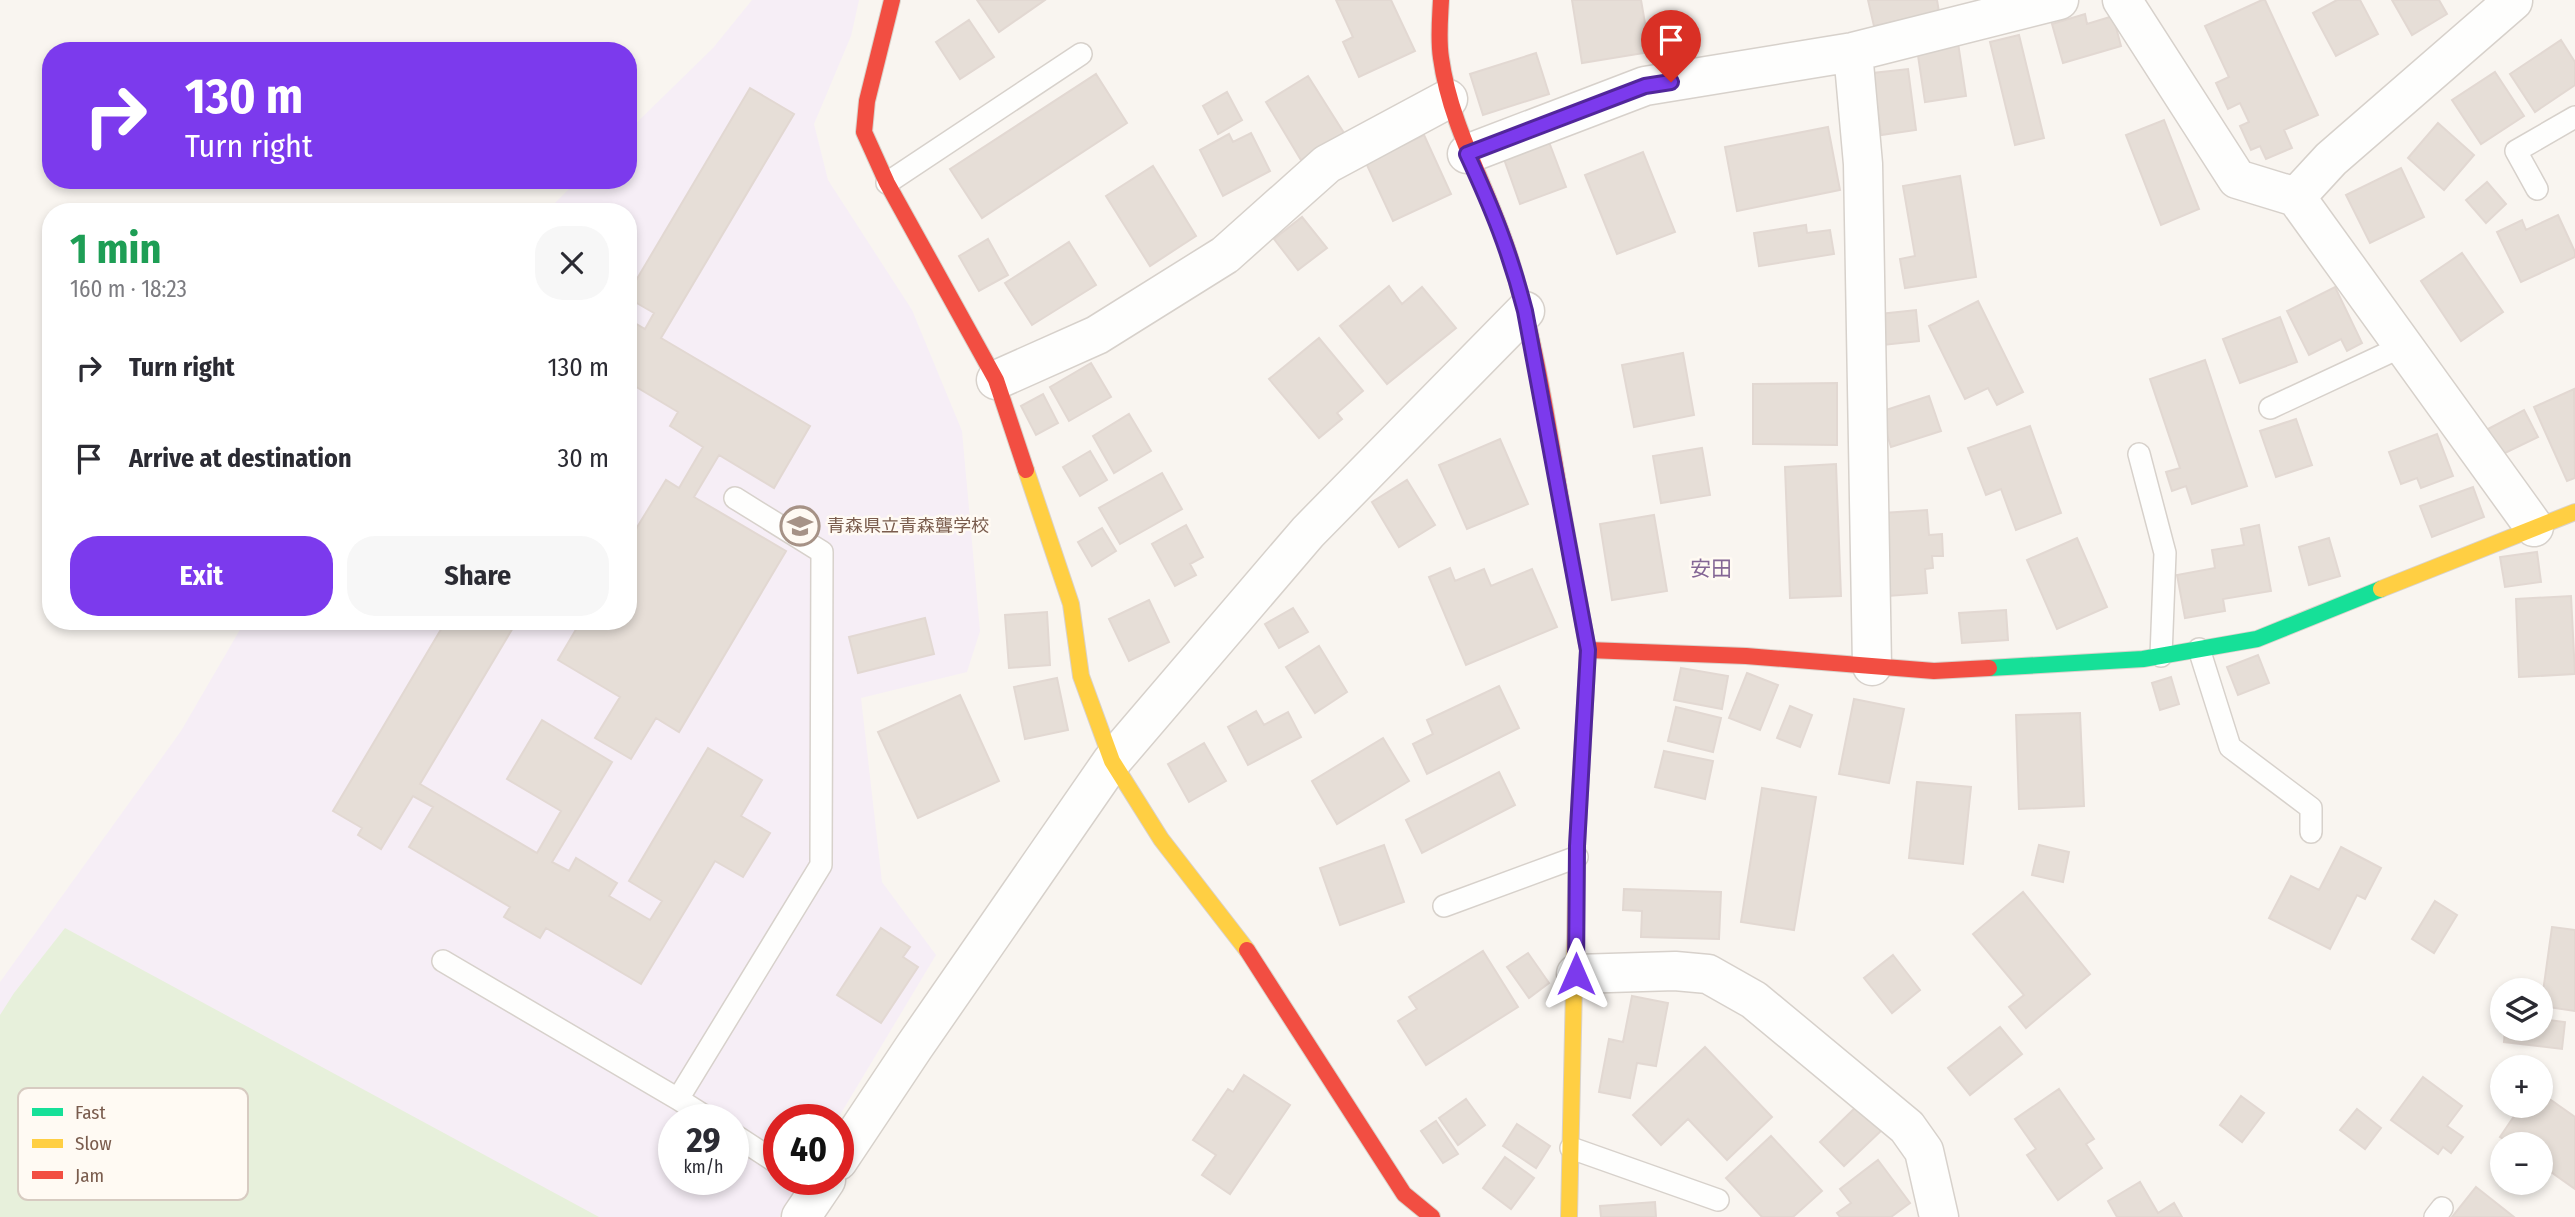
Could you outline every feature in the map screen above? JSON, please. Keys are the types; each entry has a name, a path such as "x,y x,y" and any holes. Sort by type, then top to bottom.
{"street":[{"path":"892,0 867,101 864,132 887,183 996,380 1071,604 1081,676 1112,761 1161,839 1246,947 1404,1194 1432,1217"},
{"path":"1441,0 1438,24 1448,99 1467,154 1498,221 1525,311 1588,650 1577,857 1569,1217"},
{"path":"1467,154 1645,86 1853,52 2059,0"},
{"path":"2122,0 2237,178 2296,197 2534,527"},
{"path":"2296,197 2331,159 2513,1"},
{"path":"1853,52 1863,164 1871,666"},
{"path":"996,380 1097,335 1225,255 1327,164 1448,99"},
{"path":"854,1133 1112,761 1308,531 1525,311"},
{"path":"1588,650 1746,656 1934,671 2161,656 2257,639 2575,512"},
{"path":"1576,974 1675,971 1708,974 1755,1000 1907,1128 1924,1152 1939,1217"}],"lane":[{"path":"887,183 1081,54"},
{"path":"2537,189 2516,151 2575,117"},
{"path":"2270,408 2403,346"},
{"path":"2139,454 2165,553 2161,656"},
{"path":"678,1099 821,865 822,552 735,498"},
{"path":"2199,649 2230,747 2311,808 2311,832"},
{"path":"1444,906 1577,857"},
{"path":"443,961 686,1104"},
{"path":"1571,1148 1718,1200"}],"shaded area":[{"name":"青森県立青森聾学校","path":"752,0 859,0 851,36 814,124 828,180 912,310 962,431 980,631 967,672 861,698 882,882 936,955 847,1104 763,1104 763,1195 793,1195 779,1217 0,1217 0,982 181,731 240,630 637,630 637,203 555,203 569,189 637,189 637,122 713,48"}],"green space":[{"path":"65,928 599,1217 0,1217 0,1015"}],"building":[{"path":"977,0 1045,0 999,32"},
{"path":"1336,0 1391,0 1415,51 1359,77 1343,42 1353,37"},
{"path":"1572,0 1641,0 1650,52 1582,63"},
{"path":"1868,0 1937,0 1939,12 1874,26"},
{"path":"2265,0 2318,115 2284,130 2292,148 2266,159 2260,146 2251,150 2240,126 2249,122 2240,103 2228,109 2216,83 2229,77 2205,26"},
{"path":"2337,0 2360,0 2378,34 2336,56 2313,13"},
{"path":"2392,0 2439,0 2447,14 2412,35"},
{"path":"2085,14 2087,24 2113,16 2121,46 2063,63 2052,24"},
{"path":"969,20 994,57 960,79 936,42"},
{"path":"2019,35 2044,138 2015,145 1990,42"},
{"path":"2561,40 2575,62 2575,85 2535,112 2510,74"},
{"path":"1958,43 1966,96 1925,102 1917,49"},
{"path":"1536,53 1549,94 1483,115 1470,74"},
{"path":"1908,69 1916,130 1881,135 1873,73"},
{"path":"2495,72 2524,116 2481,144 2452,100"},
{"path":"1096,74 1127,123 982,218 950,169"},
{"path":"1308,76 1344,133 1301,160 1266,102"},
{"path":"750,88 794,114 661,338 810,426 774,488 719,455 694,497 786,551 679,732 656,718 631,759 595,738 620,697 558,660 576,630 637,630 637,527 666,480 679,488 703,447 670,426 678,412 637,387 637,324 645,329 654,313 637,303 637,279"},
{"path":"1227,92 1242,120 1218,134 1203,106"},
{"path":"2164,120 2199,209 2161,225 2126,135"},
{"path":"2438,123 2474,155 2444,190 2408,158"},
{"path":"1828,127 1840,190 1737,211 1725,147"},
{"path":"1251,133 1270,171 1223,196 1200,150 1229,134 1233,142"},
{"path":"1424,135 1451,194 1393,221 1366,163"},
{"path":"1549,142 1566,187 1520,204 1504,159"},
{"path":"1643,152 1675,232 1617,254 1585,175"},
{"path":"1153,166 1196,236 1150,266 1106,196"},
{"path":"2401,168 2424,217 2370,243 2346,195"},
{"path":"1960,176 1976,277 1905,288 1900,259 1915,256 1903,186"},
{"path":"2487,182 2506,204 2486,223 2466,200"},
{"path":"2558,215 2575,257 2521,282 2497,232 2522,220 2526,230"},
{"path":"1302,217 1327,248 1298,270 1274,239"},
{"path":"1806,225 1807,233 1830,230 1834,254 1759,266 1754,233"},
{"path":"988,239 1008,275 979,291 959,256"},
{"path":"1069,242 1096,285 1032,325 1005,283"},
{"path":"2462,253 2503,312 2461,341 2421,281"},
{"path":"1389,286 1402,304 1422,287 1456,328 1387,384 1340,326"},
{"path":"2335,287 2362,343 2347,351 2341,339 2309,355 2287,311"},
{"path":"1978,301 2023,392 1997,405 1988,388 1965,399 1929,326"},
{"path":"1916,310 1919,341 1883,345 1880,314"},
{"path":"2280,317 2297,362 2240,383 2223,339"},
{"path":"1319,338 1363,391 1337,413 1342,419 1319,438 1269,379"},
{"path":"1683,353 1694,415 1634,427 1622,365"},
{"path":"2205,360 2247,486 2192,504 2186,486 2172,491 2166,472 2180,468 2150,379"},
{"path":"1091,363 1111,397 1069,421 1050,387"},
{"path":"1837,383 1837,445 1753,444 1753,384"},
{"path":"2574,389 2575,478 2567,481 2534,407"},
{"path":"1043,394 1058,423 1036,435 1021,406"},
{"path":"1929,396 1941,431 1891,447 1880,412"},
{"path":"2524,410 2538,437 2501,455 2488,429"},
{"path":"1129,414 1151,451 1114,473 1093,436"},
{"path":"2296,419 2312,465 2276,477 2260,431"},
{"path":"2030,426 2061,513 2016,530 2001,489 1986,495 1968,448"},
{"path":"2437,434 2453,476 2421,488 2417,478 2401,484 2389,452"},
{"path":"1500,439 1528,504 1467,529 1439,465"},
{"path":"1702,448 1710,495 1661,503 1653,456"},
{"path":"1090,451 1107,480 1080,496 1063,467"},
{"path":"1836,464 1841,596 1790,598 1785,467"},
{"path":"1162,473 1182,509 1120,544 1099,508"},
{"path":"1407,480 1435,525 1399,547 1372,502"},
{"path":"2473,487 2484,517 2432,537 2420,506"},
{"path":"1927,510 1929,535 1942,534 1943,556 1932,556 1933,568 1925,569 1927,593 1888,596 1883,513"},
{"path":"1654,515 1667,591 1612,600 1600,524"},
{"path":"1186,525 1203,557 1190,564 1196,575 1175,586 1152,544"},
{"path":"2259,525 2271,591 2223,599 2225,611 2185,618 2177,575 2215,568 2212,550 2244,545 2241,529"},
{"path":"1102,528 1116,551 1092,566 1078,542"},
{"path":"2077,538 2107,607 2057,629 2027,560"},
{"path":"2329,538 2340,576 2309,585 2299,547"},
{"path":"2537,552 2541,582 2505,587 2500,557"},
{"path":"1450,568 1455,581 1484,569 1491,586 1532,569 1557,627 1466,665 1429,577"},
{"path":"2571,596 2575,674 2519,677 2516,599"},
{"path":"1149,600 1169,642 1129,661 1109,619"},
{"path":"1293,608 1308,632 1279,648 1265,624"},
{"path":"2006,610 2008,640 1962,643 1959,613"},
{"path":"1047,612 1050,665 1009,668 1005,615"},
{"path":"925,618 934,654 858,673 849,637"},
{"path":"441,630 512,630 420,784 537,853 561,811 507,779 542,720 612,762 552,862 569,871 576,858 617,883 609,896 650,920 662,901 629,881 708,748 762,780 741,816 770,833 743,877 715,861 641,984 546,928 540,938 504,917 510,907 409,847 433,807 413,796 381,849 358,835 362,828 333,811"},
{"path":"1319,646 1347,692 1315,713 1286,667"},
{"path":"2258,655 2269,683 2238,695 2227,667"},
{"path":"1681,668 1728,676 1722,709 1674,700"},
{"path":"1747,673 1778,685 1760,730 1729,718"},
{"path":"2171,677 2179,704 2160,710 2152,683"},
{"path":"1057,678 1068,730 1025,739 1014,687"},
{"path":"1499,686 1519,728 1427,774 1413,744 1433,734 1427,720"},
{"path":"960,695 999,781 918,818 878,732"},
{"path":"1854,699 1904,709 1889,783 1839,774"},
{"path":"1790,706 1812,715 1800,747 1777,738"},
{"path":"1676,707 1721,718 1713,752 1668,741"},
{"path":"1256,711 1264,725 1288,712 1301,737 1248,765 1228,727"},
{"path":"2080,713 2084,806 2019,809 2016,715"},
{"path":"1383,738 1409,781 1337,824 1312,781"},
{"path":"1204,743 1226,781 1189,802 1168,764"},
{"path":"1664,751 1713,761 1705,799 1655,787"},
{"path":"1499,772 1515,805 1422,853 1406,820"},
{"path":"1917,782 1971,787 1963,864 1909,858"},
{"path":"1762,788 1816,797 1794,930 1741,922"},
{"path":"1384,845 1404,902 1340,925 1320,868"},
{"path":"2039,845 2069,852 2063,882 2032,875"},
{"path":"2341,847 2381,868 2365,899 2357,895 2330,949 2269,918 2291,876 2319,890"},
{"path":"1624,889 1721,892 1719,939 1641,937 1642,911 1623,910"},
{"path":"2023,892 2090,974 2026,1028 2009,1007 2024,995 1973,934"},
{"path":"2435,901 2457,915 2434,953 2412,939"},
{"path":"2552,927 2575,930 2575,1011 2553,1008 2553,978 2545,978"},
{"path":"881,928 910,947 903,957 918,967 881,1023 837,995"},
{"path":"1483,951 1518,1007 1426,1065 1398,1021 1417,1009 1409,997"},
{"path":"1528,953 1549,983 1529,998 1507,967"},
{"path":"1893,955 1920,990 1892,1013 1864,978"},
{"path":"1632,996 1668,1003 1656,1066 1637,1063 1630,1098 1599,1092 1609,1039 1623,1042"},
{"path":"2553,1020 2565,1022 2562,1049 2504,1042 2553,1041"},
{"path":"2000,1027 2022,1054 1970,1095 1948,1068"},
{"path":"1705,1047 1772,1117 1727,1160 1688,1119 1661,1145 1633,1115"},
{"path":"1244,1075 1290,1105 1230,1194 1202,1175 1216,1155 1193,1140 1228,1089 1233,1092"},
{"path":"2423,1077 2462,1106 2447,1126 2463,1137 2451,1153 2443,1147 2438,1154 2391,1120"},
{"path":"2059,1089 2094,1139 2086,1144 2102,1168 2058,1200 2027,1155 2036,1149 2015,1119"},
{"path":"2241,1096 2264,1113 2242,1142 2220,1125"},
{"path":"1466,1099 1485,1125 1458,1145 1439,1118"},
{"path":"2553,1101 2575,1117 2575,1189 2553,1173 2553,1132 2503,1132 2513,1118 2553,1118"},
{"path":"1859,1104 1883,1129 1844,1166 1820,1142"},
{"path":"2357,1109 2381,1128 2365,1149 2340,1130"},
{"path":"1436,1121 1458,1154 1443,1163 1421,1131"},
{"path":"1517,1124 1550,1146 1536,1168 1503,1146"},
{"path":"1771,1136 1822,1191 1793,1217 1762,1217 1726,1178"},
{"path":"1505,1157 1534,1178 1511,1209 1483,1188"},
{"path":"1878,1160 1910,1203 1891,1217 1840,1217 1837,1213 1851,1203 1840,1189"},
{"path":"2140,1182 2158,1213 2174,1203 2182,1217 2117,1217 2108,1201"},
{"path":"2476,1187 2514,1217 2452,1217"},
{"path":"1655,1202 1656,1217 1601,1217 1600,1206"}],"traffic: fast":[{"path":"1989,668 2143,659 2257,639 2381,589"}],"traffic: slow":[{"path":"1026,470 1071,604 1081,676 1112,761 1161,839 1247,950"},
{"path":"2381,589 2575,512"},
{"path":"1569,1217 1577,846 1588,650 1570,551"}],"traffic: jam":[{"path":"892,0 867,101 864,132 887,183 996,380 1026,470"},
{"path":"1441,0 1440,44 1446,85 1453,111 1504,238 1522,299 1538,371 1570,551"},
{"path":"1588,650 1746,656 1934,671 1989,668"},
{"path":"1247,950 1404,1194 1432,1217"}],"place":[{"name":"青森県立青森聾学校","path":"800,526"}],"district":[{"name":"安田","path":"1711,569"}],"route":[{"path":"1576,974 1577,846 1588,650 1525,311 1498,221 1467,154 1645,86 1671,82"}]}
